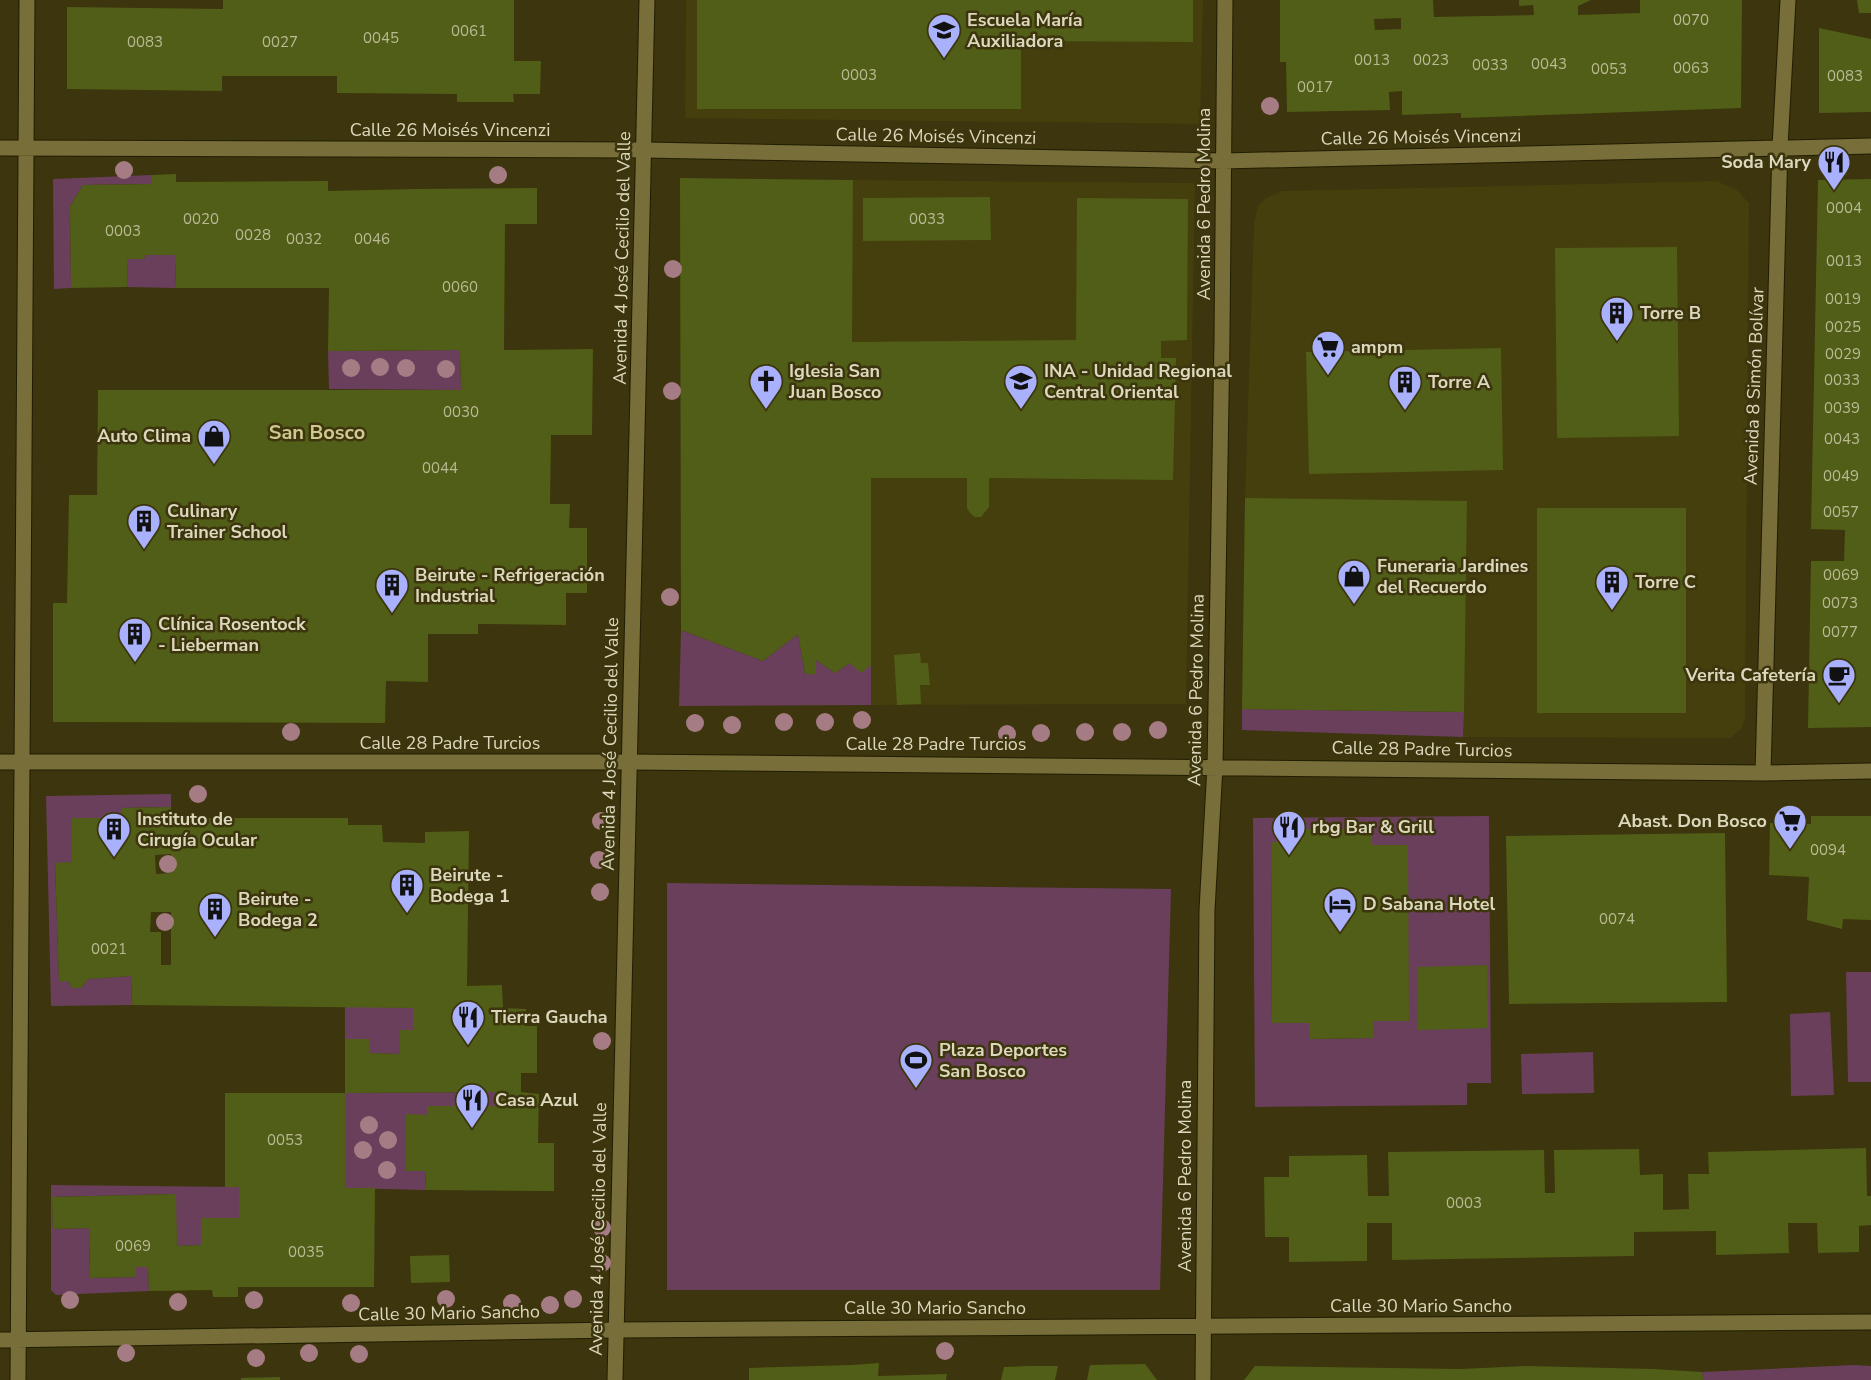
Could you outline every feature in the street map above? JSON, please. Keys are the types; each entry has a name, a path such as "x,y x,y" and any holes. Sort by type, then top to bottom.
{"street":[{"path":"18,1380 27,0"},
{"name":"Avenida 4 José Cecilio del Valle","path":"615,1380 647,0"},
{"name":"Avenida 6 Pedro Molina","path":"1203,1380 1207,910 1215,766 1225,0"},
{"name":"Avenida 8 Simón Bolívar","path":"1763,772 1780,147 1788,0"},
{"name":"Calle 26 Moisés Vincenzi","path":"0,148 644,150 1223,161 1871,146"},
{"name":"Calle 28 Padre Turcios","path":"0,762 629,762 1871,771"},
{"name":"Calle 30 Mario Sancho","path":"0,1340 616,1330 1871,1322"}],"shaded area":[{"name":"Escuela María Auxiliadora","path":"686,0 1203,0 1200,124 685,118"},
{"path":"152,175 152,184 83,185 70,206 71,288 54,289 53,179"},
{"name":"INA - Unidad Regional Central Oriental","path":"853,180 1195,183 1186,704 871,705 871,478 850,478"},
{"path":"1717,181 1738,191 1749,203 1745,719 1741,729 1731,738 1463,737 1467,502 1245,498 1254,223 1258,206 1266,198 1282,191"},
{"path":"145,255 175,255 176,288 127,287 128,259 144,259"},
{"path":"460,350 461,390 329,389 328,351"},
{"path":"681,630 763,661 798,634 805,674 816,674 816,660 835,673 850,663 871,665 871,705 679,706"},
{"path":"1242,709 1464,712 1463,737 1242,730"},
{"path":"171,794 171,807 122,808 122,818 72,818 72,862 55,864 59,981 68,981 72,988 81,988 88,979 131,976 132,1005 51,1006 46,796"},
{"path":"1489,816 1491,1083 1467,1083 1467,1105 1255,1107 1253,818","holes":["1301,829 1372,829 1372,845 1408,1021 1373,1021 1373,1038 1310,1039 1309,1023 1272,1023 1271,842 1300,842"]},
{"name":"Plaza Deportes San Bosco","path":"667,883 1171,889 1160,1290 667,1290"},
{"path":"1846,972 1871,972 1871,1082 1848,1082"},
{"path":"345,1006 413,1008 413,1030 400,1030 400,1054 369,1053 345,1039"},
{"path":"1830,1012 1834,1095 1791,1096 1790,1014"},
{"path":"1593,1052 1594,1093 1522,1094 1521,1054"},
{"path":"495,1092 495,1106 428,1106 427,1115 406,1115 406,1171 426,1171 425,1190 345,1188 345,1093"},
{"path":"51,1185 239,1187 239,1218 201,1219 201,1245 177,1246 175,1194 52,1197 53,1229 89,1228 90,1278 136,1277 136,1267 148,1267 149,1291 56,1295 51,1290"},
{"path":"1871,1366 1871,1380 1703,1380 1702,1372"}],"building":[{"path":"223,0 514,0 514,61 541,61 540,94 513,94 514,102 457,102 457,94 337,93 337,76 222,76 222,91 67,89 67,7 223,9"},
{"name":"Escuela María Auxiliadora","path":"697,0 1193,0 1193,42 1021,41 1021,109 697,109"},
{"path":"1280,0 1433,0 1434,17 1534,15 1533,5 1519,6 1519,0 1591,0 1578,6 1578,15 1640,13 1640,0 1742,0 1741,108 1461,118 1461,113 1402,115 1402,91 1389,92 1390,110 1287,112 1286,62 1280,62","holes":["1401,18 1401,29 1375,30 1374,19"]},
{"path":"1857,0 1871,0 1871,13 1859,13"},
{"path":"1819,28 1871,39 1871,112 1819,113"},
{"path":"176,174 176,182 328,181 328,191 537,188 537,224 505,224 504,350 593,349 592,435 551,435 550,504 570,504 569,528 587,528 587,593 566,593 566,625 478,624 478,634 428,634 428,682 386,681 385,723 53,722 53,603 67,603 69,495 97,495 98,390 461,390 460,350 328,351 329,288 176,288 175,255 145,255 144,259 128,259 127,287 71,288 70,206 83,185 152,184 152,175"},
{"path":"680,178 853,180 852,342 1076,340 1077,198 1188,199 1187,340 1161,341 1161,358 1176,358 1173,480 989,478 989,507 981,517 975,517 967,508 967,478 871,478 871,665 861,673 850,663 835,673 816,660 816,674 805,674 798,634 763,661 681,630"},
{"path":"1871,179 1871,727 1808,728 1811,561 1844,561 1845,530 1811,529 1818,180"},
{"path":"990,197 991,240 863,241 863,198"},
{"name":"Torre B","path":"1677,247 1679,436 1557,438 1555,248"},
{"name":"Torre A","path":"1501,348 1503,470 1309,474 1306,352"},
{"name":"Funeraria Jardines del Recuerdo","path":"1245,498 1467,501 1464,712 1242,709"},
{"name":"Torre C","path":"1537,508 1686,508 1686,713 1537,713"},
{"path":"920,653 921,663 928,663 930,685 920,685 921,704 897,705 894,655"},
{"path":"171,807 171,818 348,818 348,825 382,825 383,842 425,843 425,832 469,831 467,986 502,985 503,1008 526,1009 526,1026 537,1026 537,1073 521,1073 521,1092 539,1094 538,1143 554,1143 554,1191 425,1190 426,1171 406,1171 406,1114 427,1115 427,1106 495,1106 495,1092 345,1093 345,1039 369,1039 369,1053 400,1054 400,1030 413,1030 413,1008 132,1005 131,976 88,979 81,988 72,988 68,981 59,982 55,863 72,862 72,818 122,818 122,808","holes":["171,854 171,873 156,874 155,855","151,912 171,912 171,965 161,965 161,932 150,932"]},
{"path":"1811,816 1871,816 1871,920 1843,919 1842,929 1807,920 1809,877 1769,875 1770,823 1811,824"},
{"name":"D Sabana Hotel","path":"1300,829 1372,829 1372,845 1408,845 1409,1021 1373,1021 1373,1038 1309,1039 1309,1023 1272,1023 1271,842 1300,842"},
{"path":"1725,833 1727,1002 1509,1004 1506,836"},
{"path":"1487,965 1488,1028 1418,1030 1418,967"},
{"path":"225,1093 345,1093 345,1188 375,1188 374,1287 238,1287 238,1297 213,1297 212,1290 149,1291 148,1267 136,1267 136,1277 90,1278 89,1228 53,1229 52,1197 176,1194 177,1246 201,1245 201,1218 239,1218 239,1187 225,1187"},
{"path":"1866,1148 1867,1196 1871,1196 1871,1225 1859,1226 1859,1252 1818,1253 1817,1223 1788,1223 1789,1253 1716,1255 1716,1231 1634,1232 1634,1256 1392,1260 1392,1223 1367,1223 1367,1261 1289,1262 1289,1237 1265,1237 1264,1177 1289,1177 1289,1156 1367,1155 1368,1196 1389,1196 1388,1152 1544,1150 1545,1193 1555,1193 1554,1150 1639,1149 1640,1175 1663,1174 1663,1210 1689,1209 1688,1174 1709,1174 1708,1152"},
{"path":"449,1255 450,1282 411,1283 410,1256"},
{"path":"879,1363 878,1376 947,1374 946,1380 749,1380 749,1368"},
{"path":"1145,1364 1157,1380 1087,1380 1090,1365"},
{"path":"1058,1366 1055,1380 1001,1380 1004,1367"},
{"path":"1255,1366 1460,1369 1527,1366 1653,1369 1702,1372 1703,1380 1244,1380"},
{"path":"280,1377 280,1380 241,1380 241,1378"}],"place":[{"name":"Escuela María Auxiliadora","path":"944,59"},
{"name":"Soda Mary","path":"1834,191"},
{"name":"Torre B","path":"1617,342"},
{"name":"ampm","path":"1328,376"},
{"name":"Iglesia San Juan Bosco","path":"766,410"},
{"name":"INA - Unidad Regional Central Oriental","path":"1021,410"},
{"name":"Torre A","path":"1405,411"},
{"name":"Auto Clima","path":"214,465"},
{"name":"Culinary Trainer School","path":"144,550"},
{"name":"Funeraria Jardines del Recuerdo","path":"1354,605"},
{"name":"Torre C","path":"1612,611"},
{"name":"Beirute - Refrigeración Industrial","path":"392,614"},
{"name":"Clínica Rosentock - Lieberman","path":"135,663"},
{"name":"Verita Cafetería","path":"1839,704"},
{"name":"Abast. Don Bosco","path":"1790,850"},
{"name":"rbg Bar & Grill","path":"1289,856"},
{"name":"Instituto de Cirugía Ocular","path":"114,858"},
{"name":"Beirute - Bodega 1","path":"407,914"},
{"name":"D Sabana Hotel","path":"1340,933"},
{"name":"Beirute - Bodega 2","path":"215,938"},
{"name":"Tierra Gaucha","path":"468,1046"},
{"name":"Plaza Deportes San Bosco","path":"916,1089"},
{"name":"Casa Azul","path":"472,1129"}],"district":[{"name":"San Bosco","path":"317,432"}]}
